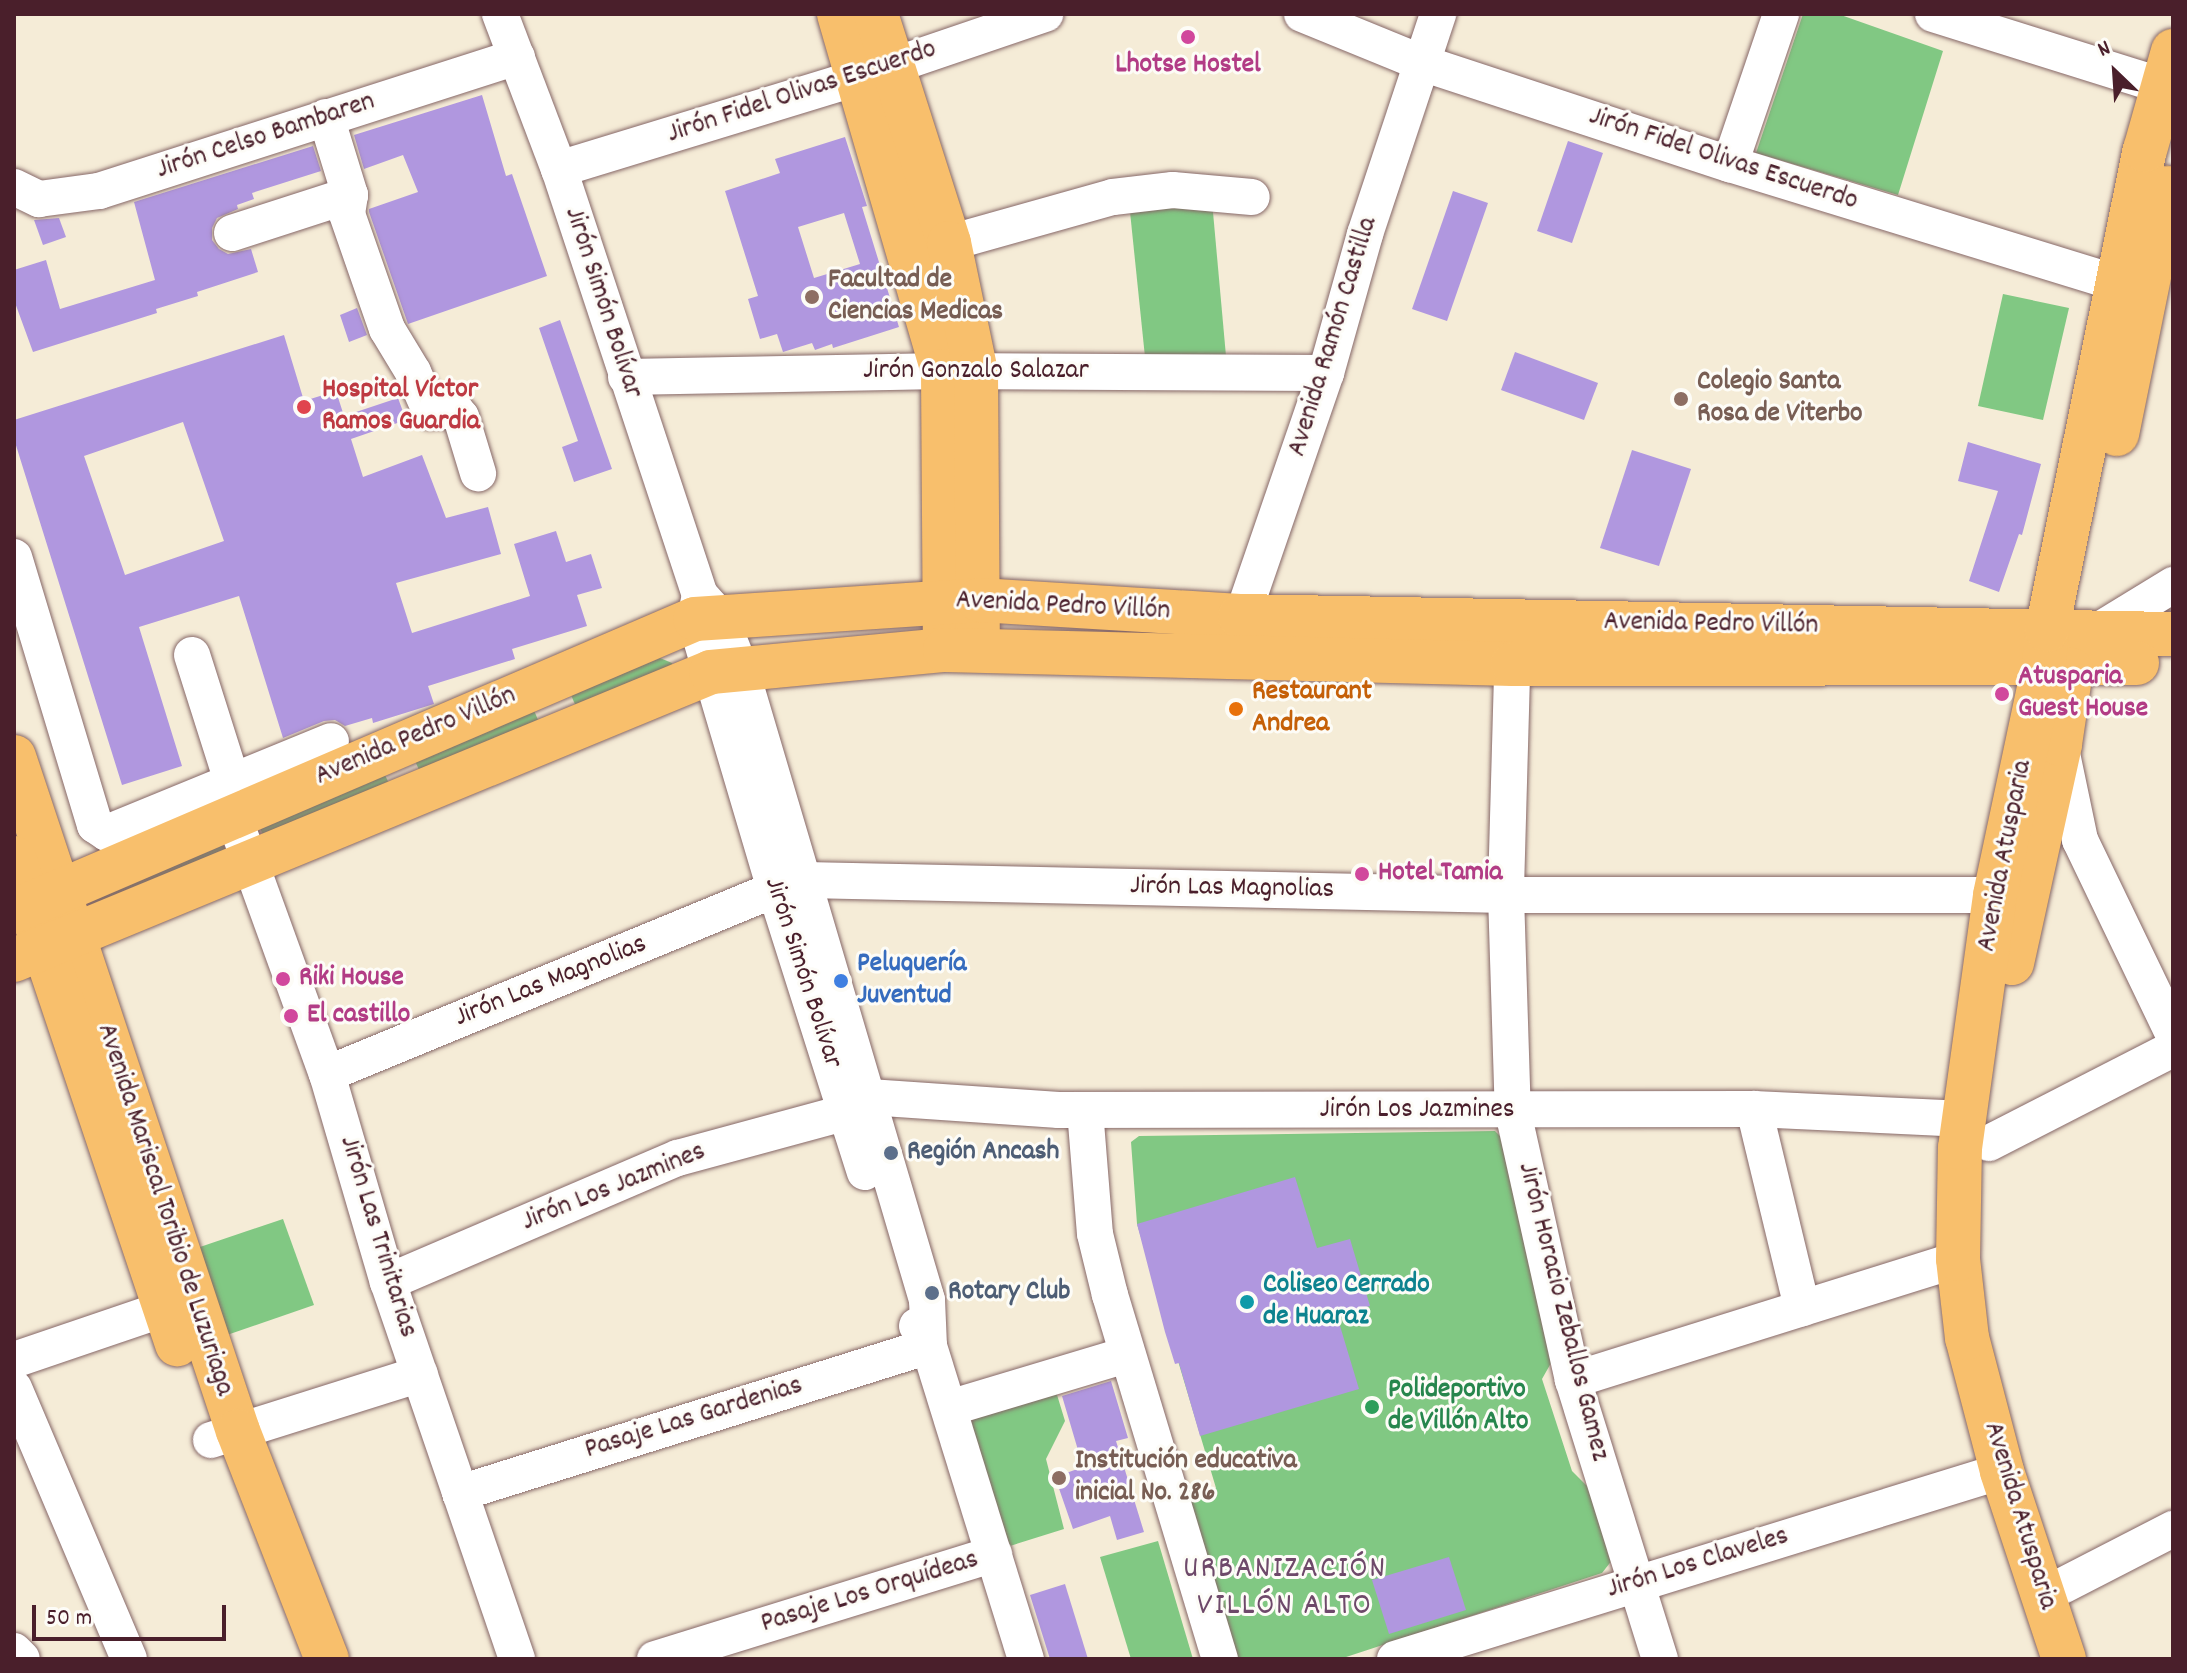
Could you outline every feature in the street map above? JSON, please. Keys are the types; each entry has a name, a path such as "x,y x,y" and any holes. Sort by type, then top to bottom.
{"main road":[{"path":"839,14 874,72 949,243 959,372 961,650"},
{"path":"876,14 874,72 959,372"},
{"name":"Avenida Atusparia","path":"2086,1659 2002,1373 1993,1324 1977,1131 1995,895 2067,645 2169,75"},
{"name":"Avenida Atusparia","path":"2132,288 2173,154"},
{"name":"Avenida Pedro Villón","path":"33,902 232,798 394,747 705,610 962,600 1240,616 1512,621 2067,645 2173,663"},
{"name":"Avenida Pedro Villón","path":"43,948 571,730 726,671 961,650 1513,664 2067,645 2173,634"},
{"name":"Avenida Atusparia","path":"2064,1659 2002,1471 1967,1338 1958,1259 1959,1163 1977,1131 2060,744 2067,645"},
{"path":"548,681 571,730"},
{"path":"394,747 414,795"},
{"name":"Avenida Mariscal Toribio de Luzuriaga","path":"14,757 33,902 43,948 132,1162 299,1659"},
{"name":"Avenida Mariscal Toribio de Luzuriaga","path":"14,858 33,902"},
{"name":"Avenida Mariscal Toribio de Luzuriaga","path":"225,1436 327,1659"}],"street":[{"name":"Jirón Simón Bolívar","path":"500,14 559,169 726,671 858,1104 907,1309 929,1346 1026,1659"},
{"name":"Jirón Fidel Olivas Escuerdo","path":"559,169 874,72 1045,14"},
{"name":"Jirón Fidel Olivas Escuerdo","path":"1302,14 1422,63 1730,164 2132,288"},
{"name":"Avenida Ramón Castilla","path":"1229,659 1240,616 1326,373 1365,234 1438,14"},
{"path":"1730,164 1781,14"},
{"path":"1933,14 2169,75"},
{"name":"Jirón Celso Bambaren","path":"14,187 39,199 99,191 517,57"},
{"path":"326,117 350,195 347,214 387,329 413,372 430,411 456,411 461,417 478,473"},
{"path":"949,243 1113,197 1173,190 1252,197"},
{"path":"232,233 350,195"},
{"name":"Jirón Gonzalo Salazar","path":"626,377 959,372 1326,373"},
{"path":"14,557 95,825 107,833 232,798 331,741"},
{"path":"2067,645 2173,585"},
{"name":"Jirón Horacio Zeballos Gamez","path":"1512,621 1506,895 1513,1112 1573,1380 1660,1659"},
{"name":"Jirón Las Trinitarias","path":"192,655 251,862 327,1074 388,1282 517,1659"},
{"path":"2060,744 2080,840 2173,1033"},
{"name":"Jirón Las Magnolias","path":"327,1074 790,885 1506,895 1995,895"},
{"path":"1977,1131 2173,1049"},
{"name":"Jirón Los Jazmines","path":"388,1282 678,1158 858,1104 1085,1110 1513,1112 1754,1109 1977,1131"},
{"path":"1754,1109 1802,1308"},
{"path":"1085,1110 1095,1234 1126,1355 1220,1659"},
{"path":"1573,1380 1958,1259"},
{"path":"14,1360 178,1304"},
{"name":"Pasaje Las Gardenias","path":"460,1493 929,1346"},
{"path":"949,1408 1126,1355"},
{"path":"225,1436 420,1374"},
{"path":"14,1388 129,1659"},
{"name":"Jirón Los Claveles","path":"1395,1659 2002,1471"},
{"path":"2064,1585 2173,1529"},
{"name":"Pasaje Los Orquídeas","path":"655,1659 994,1554"},
{"path":"14,1651 22,1659"}],"green space":[{"path":"1803,14 1838,14 1943,51 1898,195 1756,153"},
{"path":"1212,201 1226,356 1145,357 1129,202"},
{"path":"2003,294 2069,308 2043,420 1978,406"},
{"path":"660,658 672,663 675,672 580,716 571,695"},
{"path":"532,706 542,729 424,780 413,757"},
{"path":"384,773 395,796 266,846 259,824"},
{"path":"221,839 229,858 93,917 86,898"},
{"name":"Polideportivo de Villón Alto","path":"1495,1131 1505,1141 1555,1356 1542,1379 1572,1471 1590,1489 1613,1559 1602,1573 1340,1659 1235,1659 1185,1498 1216,1488 1137,1224 1131,1142 1139,1136"},
{"path":"283,1219 314,1305 227,1335 197,1248"},
{"path":"1054,1385 1065,1421 1046,1459 1064,1529 1010,1546 969,1424 978,1408"},
{"path":"1158,1541 1193,1659 1131,1659 1100,1557"}],"building":[{"path":"482,95 506,176 512,174 547,276 408,324 369,209 418,192 403,155 364,169 354,135"},
{"path":"845,137 867,206 862,207 899,327 833,348 832,344 815,350 812,343 783,352 777,334 760,339 748,299 758,296 725,191 780,173 775,159","holes":["844,213 860,264 814,278 798,227"]},
{"path":"1568,141 1603,153 1572,243 1537,231"},
{"path":"313,146 321,171 252,193 254,199 237,205 238,209 217,218 212,228 212,240 228,254 251,249 258,272 197,292 198,296 156,309 157,313 33,352 14,300 14,270 46,260 60,309 155,280 134,202"},
{"path":"1453,191 1488,203 1447,321 1412,309"},
{"path":"59,218 66,237 43,245 34,220"},
{"path":"357,308 367,335 349,342 340,315"},
{"path":"560,320 612,469 574,482 562,447 578,441 539,328"},
{"path":"284,335 304,401 336,391 344,416 398,398 406,420 351,439 363,477 422,455 446,518 488,507 501,554 396,583 412,633 530,596 514,544 556,531 566,562 591,554 602,588 577,595 587,626 512,649 515,659 428,686 434,704 373,723 372,718 345,726 335,720 324,721 283,738 239,596 139,627 182,766 122,785 14,439 14,420","holes":["183,422 224,541 125,575 84,456"]},
{"path":"1515,352 1598,383 1584,420 1501,390"},
{"path":"1968,442 2041,464 2022,535 2019,534 1999,592 1969,581 1998,491 1958,481"},
{"path":"1632,450 1691,469 1659,566 1600,548"},
{"name":"Coliseo Cerrado de Huaraz","path":"1295,1177 1317,1248 1350,1239 1370,1306 1337,1316 1359,1389 1200,1436 1179,1363 1175,1364 1165,1332 1137,1224"},
{"path":"1111,1381 1128,1438 1116,1441 1144,1532 1117,1540 1110,1516 1073,1529 1055,1477 1083,1467 1062,1396"},
{"path":"1449,1557 1466,1610 1389,1634 1372,1580"},
{"path":"1065,1584 1088,1659 1050,1659 1030,1595"}],"place":[{"name":"Lhotse Hostel","path":"1188,37"},
{"name":"Facultad de Ciencias Medicas","path":"812,297"},
{"name":"Colegio Santa Rosa de Viterbo","path":"1681,399"},
{"name":"Hospital Víctor Ramos Guardia","path":"304,407"},
{"name":"Atusparia Guest House","path":"2002,694"},
{"name":"Restaurant Andrea","path":"1236,709"},
{"name":"Hotel Tamia","path":"1362,874"},
{"name":"Riki House","path":"283,979"},
{"name":"Peluquería Juventud","path":"841,981"},
{"name":"El castillo","path":"291,1016"},
{"name":"Región Ancash","path":"891,1153"},
{"name":"Rotary Club","path":"932,1293"},
{"name":"Coliseo Cerrado de Huaraz","path":"1247,1302"},
{"name":"Polideportivo de Villón Alto","path":"1372,1407"},
{"name":"Institución educativa inicial No. 286","path":"1059,1478"}],"district":[{"name":"URBANIZACIÓN VILLÓN ALTO","path":"1285,1590"}]}
